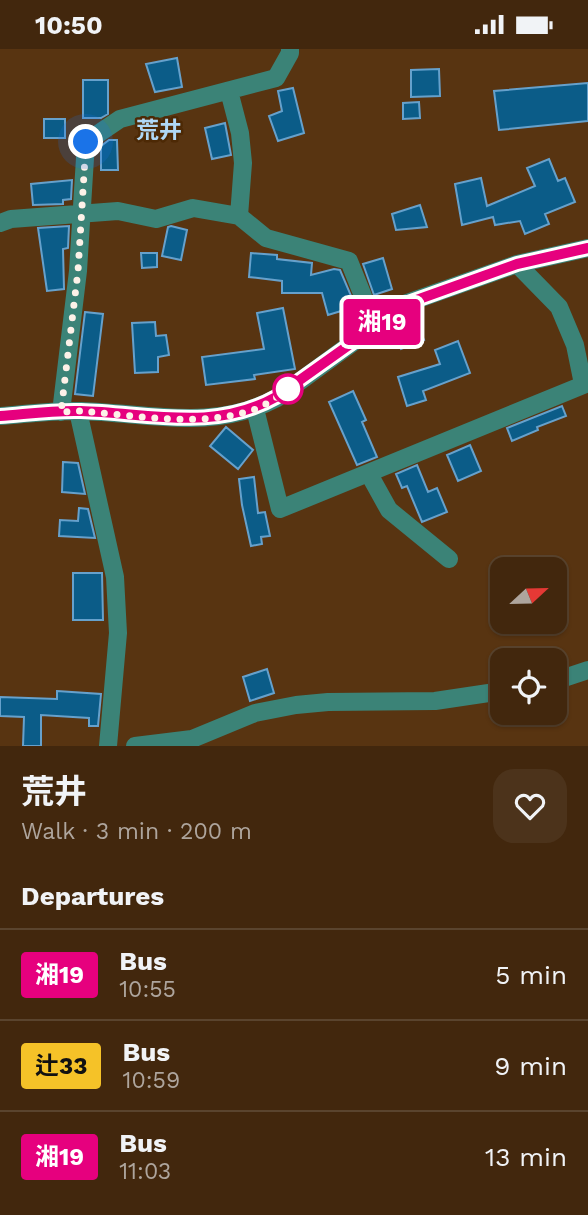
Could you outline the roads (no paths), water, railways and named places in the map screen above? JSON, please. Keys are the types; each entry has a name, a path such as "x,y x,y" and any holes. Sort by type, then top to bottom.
{"street":[{"path":"108,746 118,633 116,577 70,411 86,142 120,119 276,78 290,49"},
{"path":"229,91 240,133 243,163 239,216"},
{"path":"0,223 10,219 118,211 156,219 193,208 239,216 266,238 349,261 363,296 363,314 371,330"},
{"path":"0,416 70,411 195,419 223,417 255,409 408,303 517,264 588,248"},
{"path":"255,409 280,509 586,383 575,345 559,307 517,264"},
{"path":"369,474 389,510 449,559"},
{"path":"567,677 588,670"},
{"path":"135,746 192,739 255,713 296,705 435,701 490,693"}],"district":[{"name":"荒井","path":"159,130"}]}
